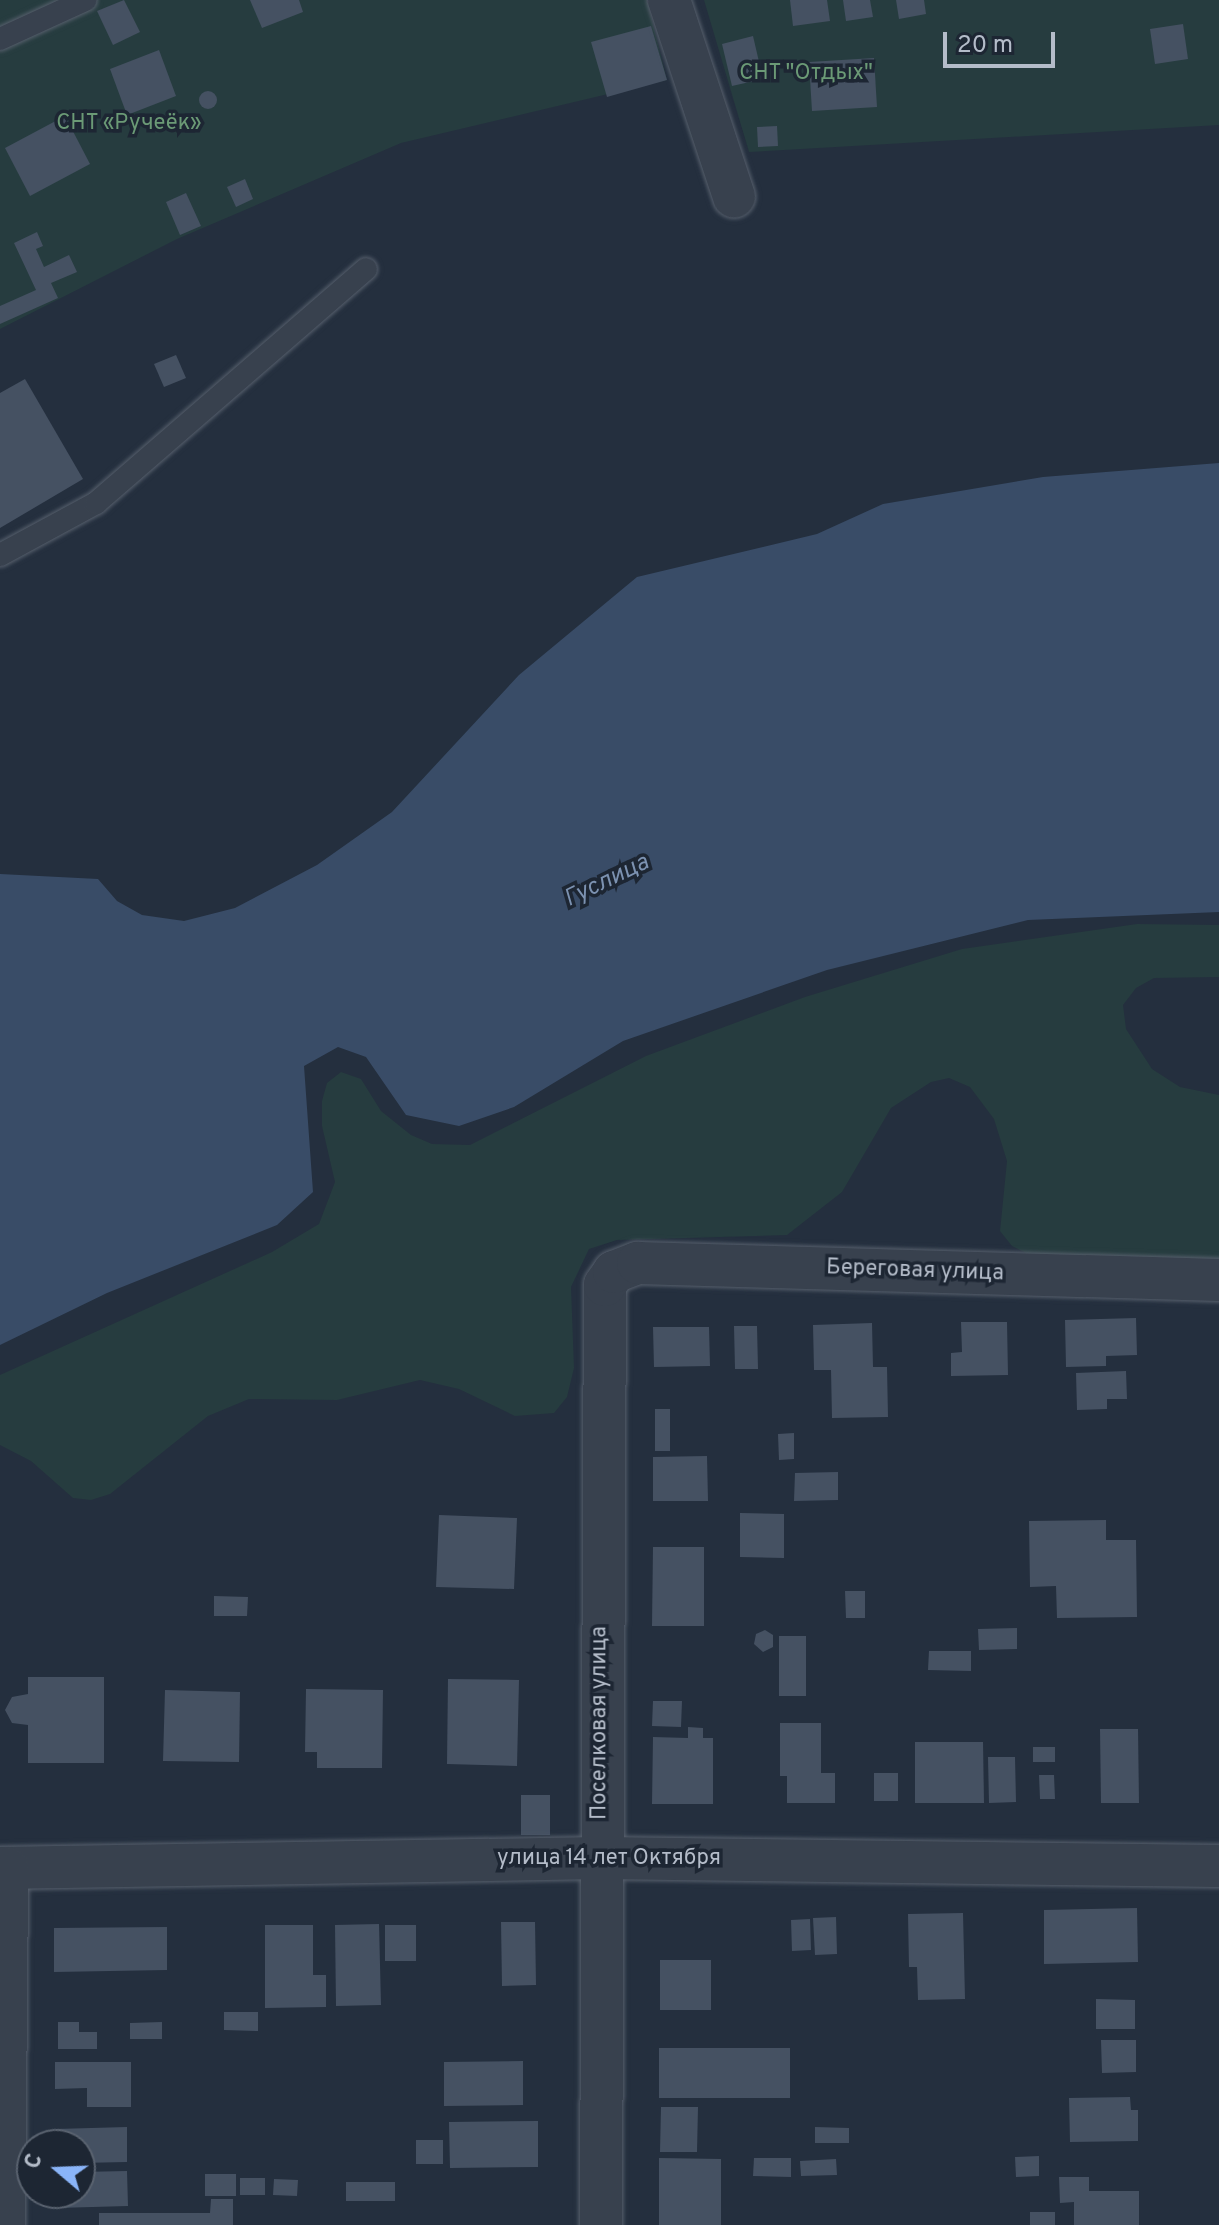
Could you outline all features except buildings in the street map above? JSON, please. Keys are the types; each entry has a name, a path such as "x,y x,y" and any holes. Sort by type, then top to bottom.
{"street":[{"path":"669,0 734,197"},
{"name":"Береговая улица","path":"614,1272 638,1263 1219,1280"},
{"name":"Поселковая улица","path":"601,2225 601,1302 614,1272"},
{"name":"улица 14 лет Октября","path":"3,1868 600,1858 1219,1866"},
{"path":"3,1868 4,2225"}],"lane":[{"path":"0,39 85,0"},
{"path":"0,555 96,503 366,269"}],"green space":[{"name":"СНТ «Ручеёк»","path":"0,0 647,0 667,80 401,143 177,239 0,329"},
{"name":"СНТ \"Отдых\"","path":"704,0 1219,0 1219,125 749,152"},
{"path":"1137,924 1219,925 1219,977 1154,978 1136,988 1123,1005 1126,1029 1152,1069 1180,1087 1219,1095 1219,1262 1034,1257 1012,1246 1000,1231 1007,1161 994,1119 970,1087 949,1078 931,1082 891,1108 842,1192 787,1235 617,1240 589,1249 571,1287 574,1368 567,1397 554,1413 515,1416 459,1389 420,1380 337,1400 249,1399 208,1416 110,1494 91,1500 73,1498 31,1461 0,1445 0,1375 272,1252 319,1224 335,1182 322,1126 322,1101 327,1083 341,1072 361,1079 381,1111 411,1135 432,1144 470,1145 646,1056 805,997 962,949"}],"water":[{"name":"Гуслица","path":"1219,463 1219,912 1028,920 827,970 623,1041 514,1107 459,1126 406,1115 366,1057 338,1047 304,1066 313,1192 277,1225 107,1293 0,1345 0,874 98,879 117,901 142,915 184,921 235,908 317,865 392,812 519,675 637,577 817,534 883,504 1043,477"}]}
